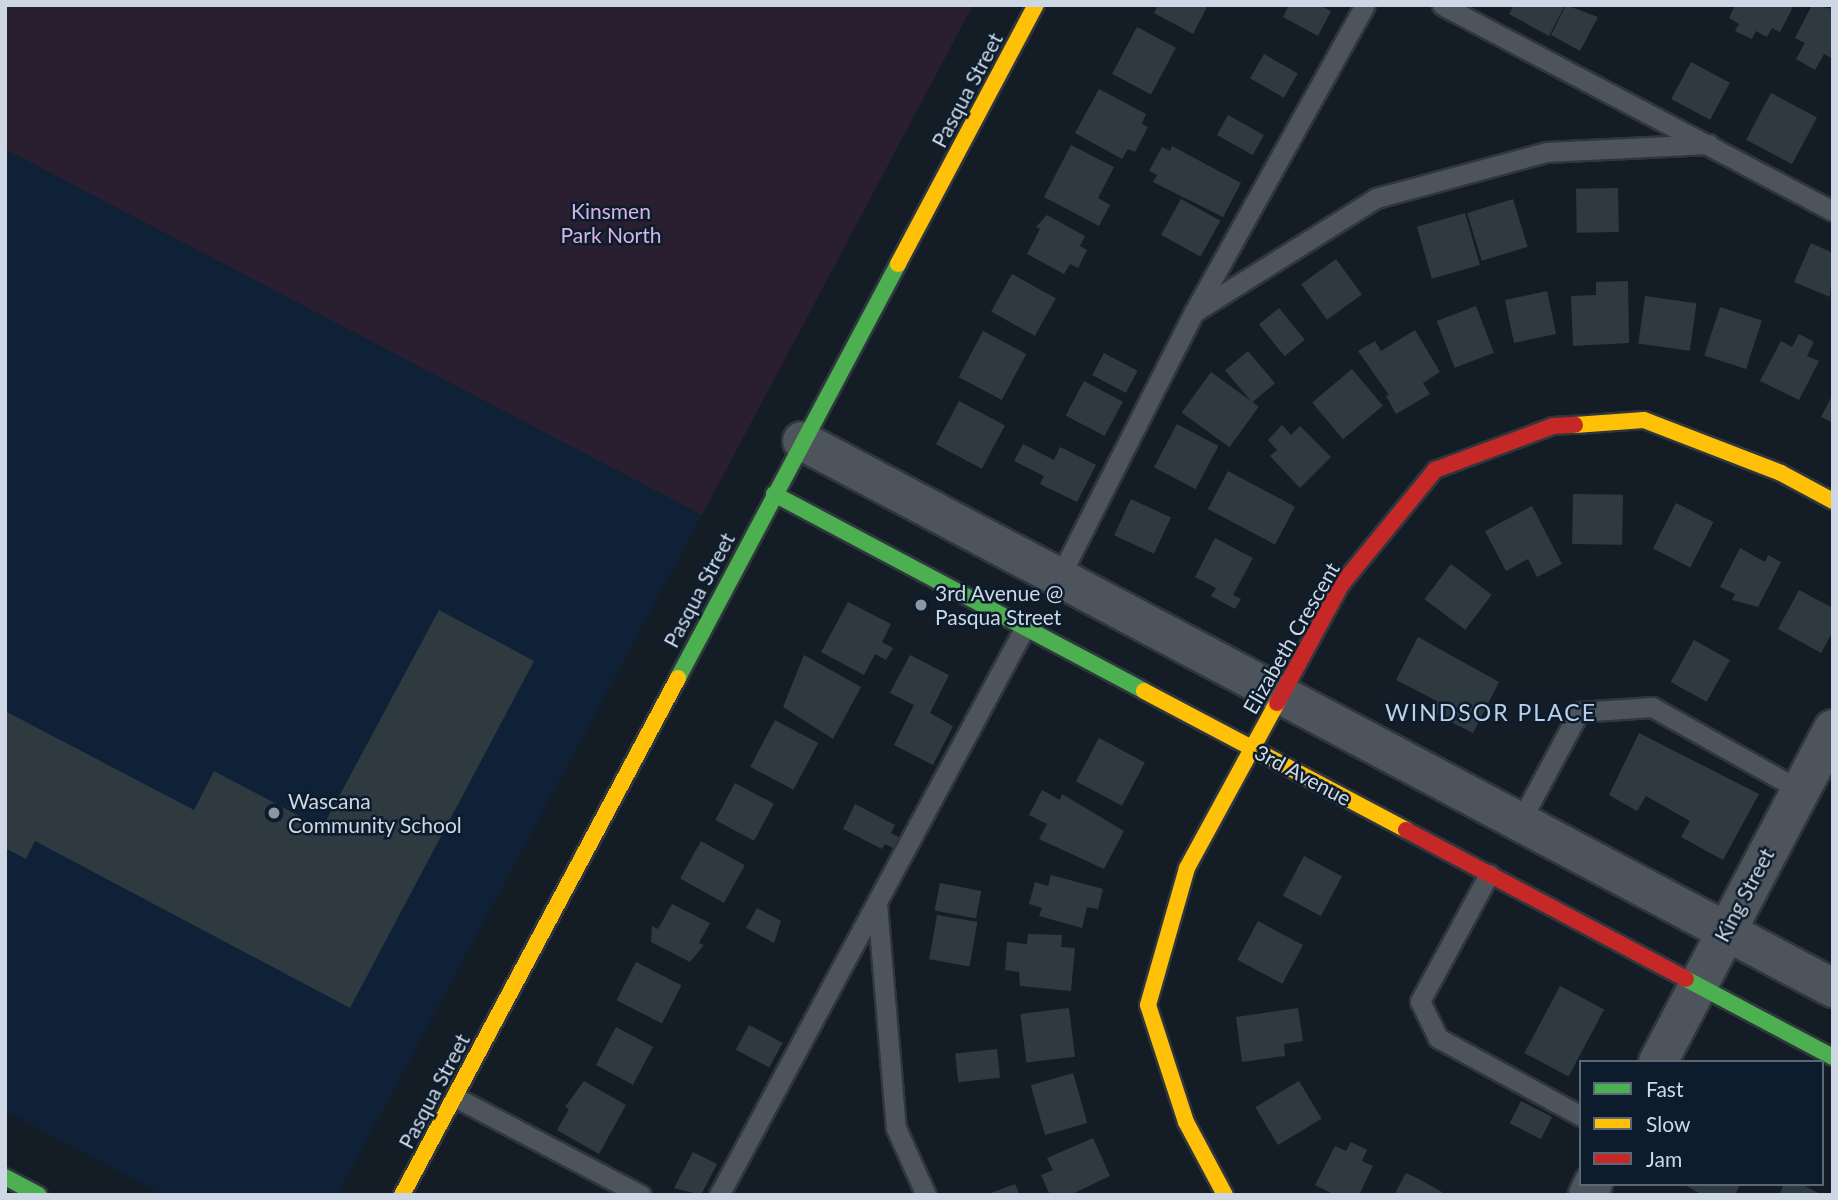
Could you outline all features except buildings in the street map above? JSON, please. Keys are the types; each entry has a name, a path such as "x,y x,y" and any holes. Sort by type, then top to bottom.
{"street":[{"name":"Pasqua Street","path":"402,1195 1035,5"},
{"name":"Elizabeth Crescent","path":"1225,1195 1186,1122 1148,1005 1187,868 1342,584 1435,470 1553,426 1644,420 1781,473 1833,501"},
{"path":"802,441 1833,988"},
{"name":"3rd Avenue","path":"774,494 1833,1057"},
{"name":"King Street","path":"1659,1060 1833,729"},
{"path":"5,1177 39,1195"}],"lane":[{"path":"1059,578 1194,312 1364,5"},
{"path":"1442,5 1833,211"},
{"path":"1194,312 1376,198 1546,152 1709,144"},
{"path":"719,1195 1025,627"},
{"path":"1520,822 1579,712 1652,707 1800,790"},
{"path":"1489,874 1420,1001 1438,1038 1579,1115"},
{"path":"877,903 896,1128 926,1195"},
{"path":"455,1097 641,1195"}],"shaded area":[{"name":"Wascana Community School","path":"5,149 702,515 337,1195 163,1195 5,1111"}],"green space":[{"name":"Kinsmen Park North","path":"5,5 973,5 702,515 5,149"}],"traffic: fast":[{"path":"678,678 898,264"},
{"path":"774,494 1144,691"},
{"path":"1686,979 1833,1057"},
{"path":"5,1177 39,1195"}],"traffic: slow":[{"path":"898,264 1036,5"},
{"path":"1575,425 1644,420 1781,473 1833,501"},
{"path":"402,1195 678,678"},
{"path":"1144,691 1406,830"},
{"path":"1225,1195 1186,1122 1148,1005 1187,868 1277,703"}],"traffic: jam":[{"path":"1277,703 1341,585 1435,470 1553,426 1575,425"},
{"path":"1406,830 1686,979"}],"place":[{"name":"3rd Avenue @ Pasqua Street","path":"921,605"},
{"name":"Wascana Community School","path":"274,813"}],"district":[{"name":"WINDSOR PLACE","path":"1491,712"}]}
